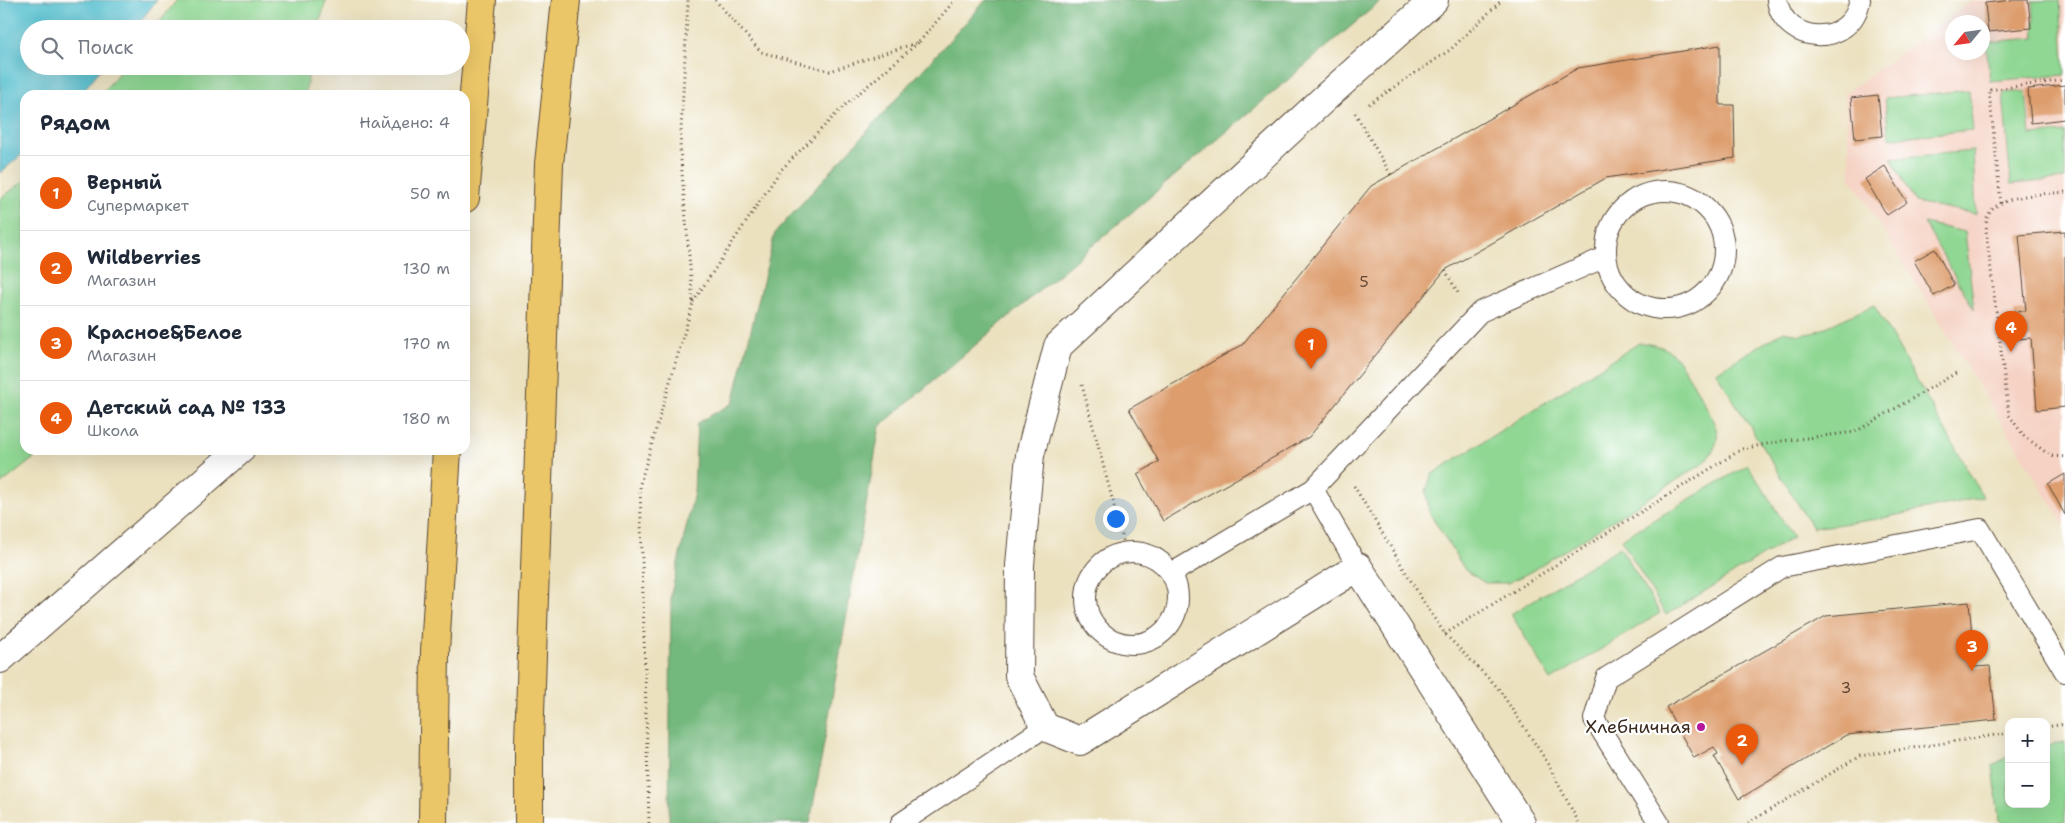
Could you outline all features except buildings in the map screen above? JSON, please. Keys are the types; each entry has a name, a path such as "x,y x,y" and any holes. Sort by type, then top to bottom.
{"main road":[{"path":"470,140 482,0"},
{"path":"528,823 528,742 549,164 566,0"},
{"path":"433,823 435,651 447,455"}],"street":[{"path":"1434,0 1327,96 1058,346 1030,455 1020,565 1019,676 1045,727 1080,741 1358,567 1521,823"},
{"path":"0,659 234,455"}],"lane":[{"path":"1777,0 1778,10 1794,30 1820,37 1843,29 1858,12 1860,0"},
{"path":"1658,190 1689,194 1713,214 1725,243 1720,274 1701,299 1672,310 1641,306 1622,291 1616,286 1605,257 1609,226 1628,201 1658,190"},
{"path":"1172,573 1313,489 1480,312 1605,257"},
{"path":"1313,489 1358,567"},
{"path":"1659,823 1594,719 1606,678 1782,567 1980,529 2065,672"},
{"path":"1126,551 1152,555 1172,573 1179,599 1172,624 1151,641 1125,645 1101,634 1086,611 1087,584 1102,562 1126,551"},
{"path":"901,823 1045,727"}],"path":[{"path":"688,0 680,149 692,303"},
{"path":"715,0 761,52 830,72 918,42"},
{"path":"649,823 640,484 692,303 780,171 844,106 918,42 955,0"},
{"path":"1349,117 1450,50 1502,0"},
{"path":"2001,204 1989,90 2065,80"},
{"path":"1355,113 1390,175"},
{"path":"2065,192 2008,199 1995,207 1987,218 1986,230 2009,415 2024,436 2051,456 2065,457"},
{"path":"1445,634 1742,449 1855,432 1956,373"},
{"path":"1082,383 1126,551"},
{"path":"1340,462 1428,609 1445,634 1498,688 1544,757 1579,823"},
{"path":"2050,726 2065,724"},
{"path":"1748,823 1860,756 2005,734"}],"shaded area":[{"path":"1974,0 2065,0 2065,526 1851,178 1845,93 1945,21 1945,60 1990,60 1990,15 1953,15"}],"green space":[{"path":"177,0 326,0 320,20 161,20"},
{"path":"986,0 1382,0 880,426 810,823 669,823 671,594 694,493 697,423 733,403 775,233"},
{"path":"2060,0 2065,75 1990,81 1988,60 1990,60 1990,42 2035,38 2033,1"},
{"path":"117,75 308,75 306,90 105,90"},
{"path":"1969,90 1973,130 1889,138 1885,98"},
{"path":"2026,91 2030,135 2065,132 2065,179 2011,184 2003,93"},
{"path":"1973,151 1976,214 1915,202 1891,158"},
{"path":"20,184 20,455 38,455 0,485 0,199"},
{"path":"1924,223 1965,232 1974,309"},
{"path":"1874,305 1983,497 1878,519 1813,528 1716,372 1784,331 1799,335 1813,333"},
{"path":"1639,343 1658,346 1675,356 1699,393 1711,415 1717,432 1716,445 1707,460 1532,571 1508,583 1485,583 1465,570 1429,512 1426,491 1432,474"},
{"path":"1748,465 1793,537 1666,615 1621,539"},
{"path":"1620,547 1660,613 1551,680 1511,614"},
{"path":"2065,742 2065,823 2003,823 1999,820 1993,765 2005,758 2005,808 2050,808 2050,744"}],"water":[{"path":"0,0 157,0 141,20 20,20 20,75 96,75 84,90 20,90 20,156 0,173"}],"place":[{"name":"Детский сад № 133","path":"2011,352"},
{"name":"Верный","path":"1311,369"},
{"name":"Красное&Белое","path":"1972,671"},
{"name":"Хлебничная","path":"1701,727"},
{"name":"Wildberries","path":"1742,765"}]}
